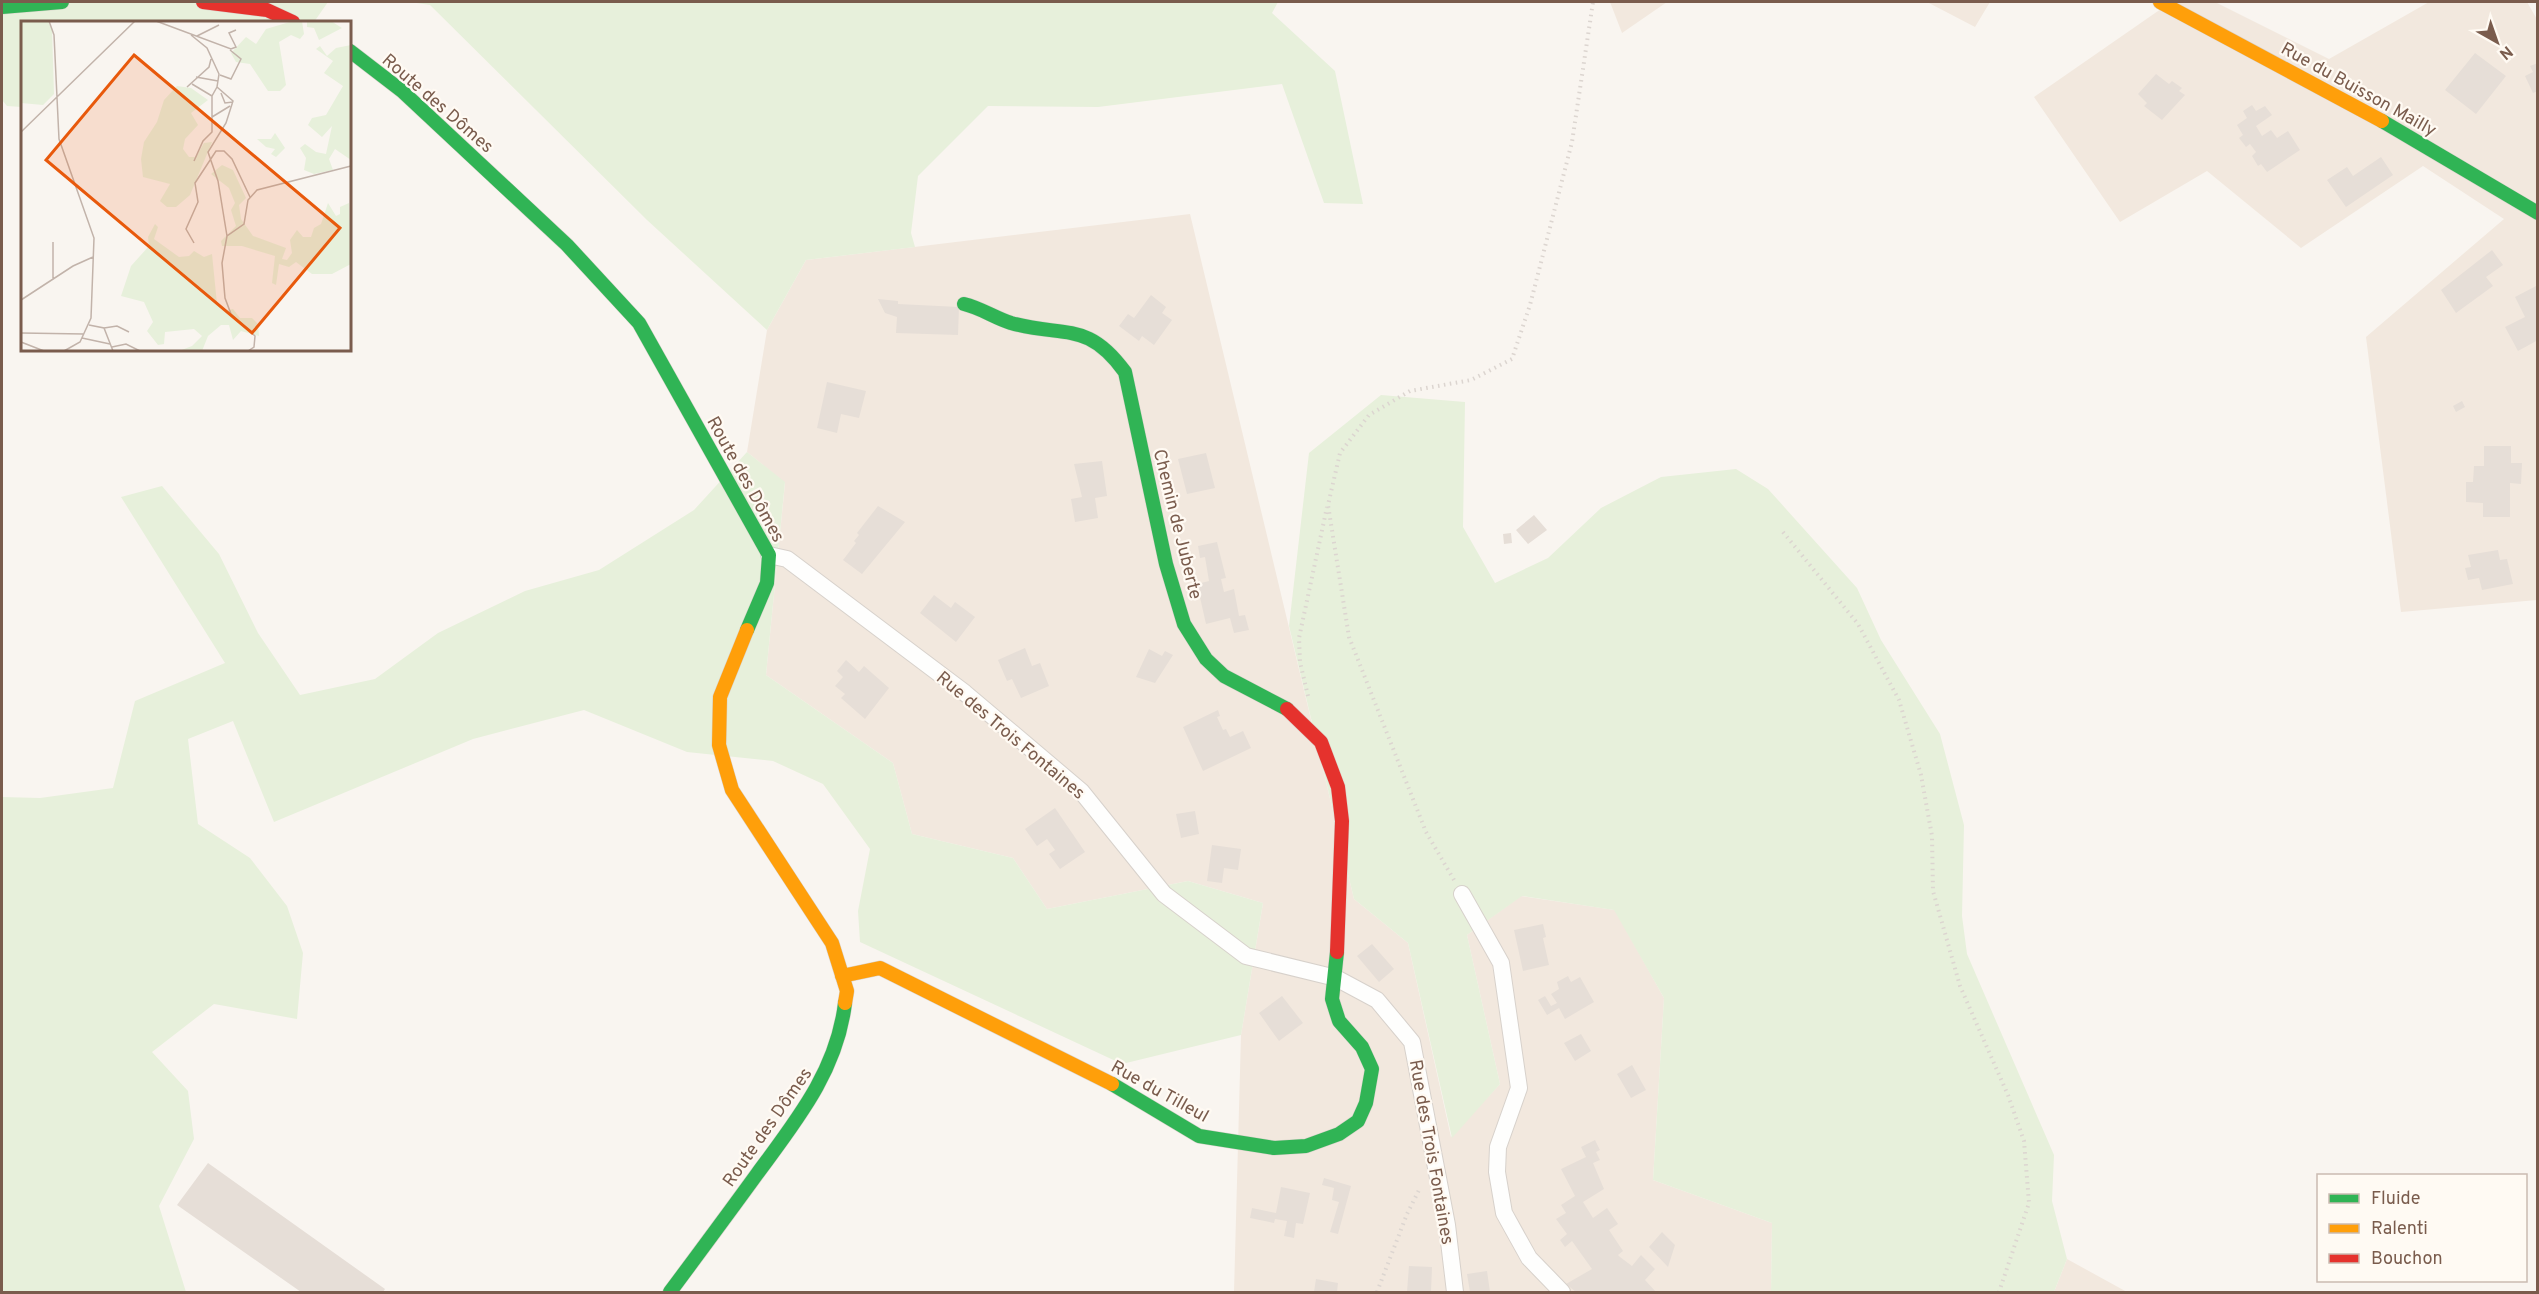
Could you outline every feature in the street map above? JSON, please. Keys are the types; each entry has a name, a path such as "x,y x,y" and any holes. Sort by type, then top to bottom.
{"street":[{"path":"2,7 62,2"},
{"path":"203,2 267,10 291,21"},
{"name":"Rue du Buisson Mailly","path":"2160,2 2399,130 2538,213"},
{"name":"Route des Dômes","path":"351,52 402,91 558,237 639,323 769,555 767,583 720,697 718,745 732,790 832,943 847,991 842,1031 828,1069 807,1106 670,1293"},
{"name":"Chemin de Juberte","path":"964,304 983,308 1011,323 1087,334 1112,351 1125,372 1166,564 1184,624 1206,659 1224,676 1291,711 1321,742 1338,787 1342,821 1336,978"},
{"name":"Rue des Trois Fontaines","path":"769,555 787,559 965,693 1081,791 1164,894 1246,956 1336,978 1377,1000 1412,1042 1447,1225 1455,1293"},
{"path":"1462,894 1501,963 1519,1088 1498,1147 1497,1172 1504,1213 1529,1258 1562,1293"},
{"name":"Rue du Tilleul","path":"842,976 880,969 992,1022 1124,1090 1199,1136 1274,1148 1306,1146 1339,1134 1358,1121 1366,1103 1372,1069 1362,1047 1339,1021 1332,999 1336,978"}],"path":[{"path":"1311,732 1312,714 1300,662 1299,638 1340,453 1369,415 1410,391 1471,380 1512,359 1530,305 1572,142 1593,2"},
{"path":"1328,506 1349,637 1426,832 1462,894"},
{"path":"1783,532 1858,624 1899,700 1921,775 1932,836 1933,891 1959,986 2008,1095 2024,1141 2029,1203 1999,1293"},
{"path":"1377,1293 1407,1214 1434,1163"}],"shaded area":[{"path":"1610,2 1667,2 1622,33"},
{"path":"1927,2 1990,2 1975,27"},
{"path":"2171,2 2215,2 2329,59 2429,2 2527,2 2538,21 2537,600 2401,612 2366,337 2504,219 2423,166 2301,248 2207,171 2120,222 2034,97"},
{"path":"1190,214 1354,899 1408,943 1451,1137 1500,1084 1467,935 1521,896 1615,910 1664,998 1653,1180 1772,1223 1771,1292 1234,1292 1241,1035 1263,903 1188,881 1047,909 1013,858 912,834 893,763 766,675 785,483 747,452 767,330 806,260"},
{"path":"2067,1259 2127,1292 2054,1292"}],"green space":[{"path":"2,2 328,2 315,21 21,21 21,107 7,106 2,100"},
{"path":"410,2 1278,2 1272,13 1335,71 1363,204 1324,203 1282,84 1098,107 988,106 918,176 911,233 915,247 806,260 767,330 647,220 430,5"},
{"path":"1381,395 1465,402 1463,527 1495,583 1548,558 1601,508 1661,477 1736,469 1768,489 1857,588 1881,640 1940,734 1964,825 1962,916 1967,954 2054,1155 2052,1201 2067,1259 2054,1292 1771,1292 1772,1223 1653,1180 1664,998 1614,910 1522,896 1467,935 1500,1084 1452,1138 1408,943 1354,899 1289,626 1309,453"},
{"path":"747,452 785,482 766,675 893,763 912,834 1013,858 1047,909 1188,881 1263,903 1241,1035 1122,1064 860,942 858,911 870,849 823,784 773,761 687,752 584,710 473,739 274,822 233,721 188,739 198,824 250,858 287,906 303,953 297,1019 214,1004 152,1052 188,1091 194,1139 159,1206 186,1292 2,1292 2,797 40,798 113,788 135,701 225,663 121,497 162,486 219,554 258,633 300,695 375,679 438,633 525,591 599,570 694,510"}],"building":[{"path":"2475,53 2506,76 2476,114 2445,90"},
{"path":"2538,63 2538,91 2533,93 2525,76 2533,72 2530,66"},
{"path":"2156,74 2169,84 2172,81 2182,88 2179,91 2185,95 2162,120 2144,106 2147,103 2138,94"},
{"path":"2252,105 2256,111 2265,106 2272,115 2256,126 2262,136 2271,130 2277,138 2288,131 2300,150 2267,172 2261,164 2258,166 2252,156 2256,152 2250,144 2246,147 2239,138 2243,135 2237,125 2247,118 2243,111"},
{"path":"2381,157 2393,175 2346,207 2327,180 2347,167 2353,176"},
{"path":"2492,250 2503,265 2486,277 2493,286 2456,313 2441,290"},
{"path":"2538,285 2538,340 2518,351 2505,327 2525,317 2515,297"},
{"path":"1151,295 1166,307 1162,313 1172,320 1154,345 1142,336 1139,341 1119,326 1128,314 1134,318"},
{"path":"878,299 898,301 898,304 959,307 958,335 896,333 897,317 885,313"},
{"path":"827,382 866,391 859,418 841,414 837,433 817,428"},
{"path":"2462,401 2465,407 2456,412 2453,406"},
{"path":"2484,446 2511,446 2511,463 2522,463 2521,484 2510,483 2510,517 2483,517 2483,503 2466,502 2466,482 2473,482 2474,466 2484,466"},
{"path":"1206,453 1215,488 1187,494 1178,459"},
{"path":"1102,461 1107,496 1095,498 1098,518 1075,522 1071,499 1082,497 1074,464"},
{"path":"878,506 905,522 862,574 843,560 856,543 854,541 859,535 857,533"},
{"path":"1534,515 1547,530 1528,544 1516,530"},
{"path":"1511,533 1512,543 1504,544 1503,534"},
{"path":"1217,542 1226,578 1221,579 1224,592 1234,589 1239,616 1245,615 1249,630 1234,633 1230,618 1206,624 1197,584 1209,581 1205,557 1200,558 1198,546"},
{"path":"2498,550 2500,560 2507,559 2513,584 2482,590 2479,578 2468,580 2465,568 2471,567 2468,555"},
{"path":"934,595 951,608 955,602 975,617 956,642 920,613"},
{"path":"1025,648 1032,666 1040,663 1049,686 1021,698 1012,679 1007,681 998,660"},
{"path":"1149,649 1162,656 1165,651 1173,655 1155,683 1136,677"},
{"path":"846,660 859,672 864,666 889,688 865,719 841,698 845,694 835,686 843,677 837,671"},
{"path":"1218,710 1220,716 1217,717 1223,730 1226,729 1230,737 1243,731 1251,748 1203,771 1183,727"},
{"path":"1055,808 1085,852 1060,869 1049,854 1055,850 1047,839 1037,846 1025,829"},
{"path":"1195,811 1199,834 1181,838 1176,814"},
{"path":"1212,845 1241,849 1238,870 1224,868 1222,883 1207,881"},
{"path":"1543,924 1546,937 1543,938 1549,965 1523,971 1514,930"},
{"path":"1372,944 1394,969 1379,982 1357,956"},
{"path":"1568,976 1571,982 1580,977 1594,1002 1565,1019 1559,1008 1547,1015 1538,1000 1545,996 1551,1006 1557,1003 1551,994 1559,989 1557,982"},
{"path":"1282,996 1303,1023 1279,1041 1259,1013"},
{"path":"1581,1034 1591,1051 1575,1061 1564,1043"},
{"path":"1632,1065 1646,1090 1631,1098 1617,1074"},
{"path":"1595,1140 1600,1150 1596,1152 1600,1160 1593,1163 1604,1189 1583,1202 1593,1218 1607,1208 1618,1224 1609,1230 1623,1251 1618,1255 1632,1266 1641,1255 1655,1269 1645,1280 1656,1292 1576,1292 1566,1284 1592,1269 1572,1241 1565,1247 1560,1240 1567,1234 1556,1219 1566,1213 1561,1205 1575,1196 1561,1169 1586,1157 1581,1147"},
{"path":"208,1163 385,1289 383,1292 301,1292 177,1205"},
{"path":"1324,1178 1351,1186 1338,1234 1330,1232 1339,1202 1332,1200 1334,1188 1322,1185"},
{"path":"1281,1187 1310,1193 1303,1224 1296,1223 1294,1238 1284,1236 1287,1221 1275,1219 1274,1223 1250,1218 1252,1208 1276,1213"},
{"path":"1662,1232 1675,1245 1668,1267 1649,1247"},
{"path":"1409,1266 1432,1267 1431,1292 1407,1292"},
{"path":"1487,1271 1490,1292 1470,1292 1467,1274"},
{"path":"1316,1279 1338,1283 1337,1292 1314,1292"}],"traffic: fast":[{"path":"2,7 62,2"},
{"path":"351,52 402,91 567,245 639,323 769,555 767,583 747,630"},
{"path":"2382,121 2538,213"},
{"path":"964,304 1011,323 1086,338 1099,345 1125,372 1166,564 1184,624 1206,659 1224,676 1287,709"},
{"path":"1112,1084 1199,1136 1274,1148 1306,1146 1339,1134 1358,1121 1366,1103 1372,1069 1362,1047 1339,1021 1332,999 1337,952"},
{"path":"670,1292 813,1094 833,1051 841,1028 845,1003"}],"traffic: slow":[{"path":"2160,2 2382,121"},
{"path":"747,630 720,697 719,745 732,790 832,943 847,991 845,1003"},
{"path":"842,976 880,968 1112,1084"}],"traffic: jam":[{"path":"203,2 267,10 291,21"},
{"path":"1287,709 1321,742 1338,787 1342,821 1337,952"}]}
